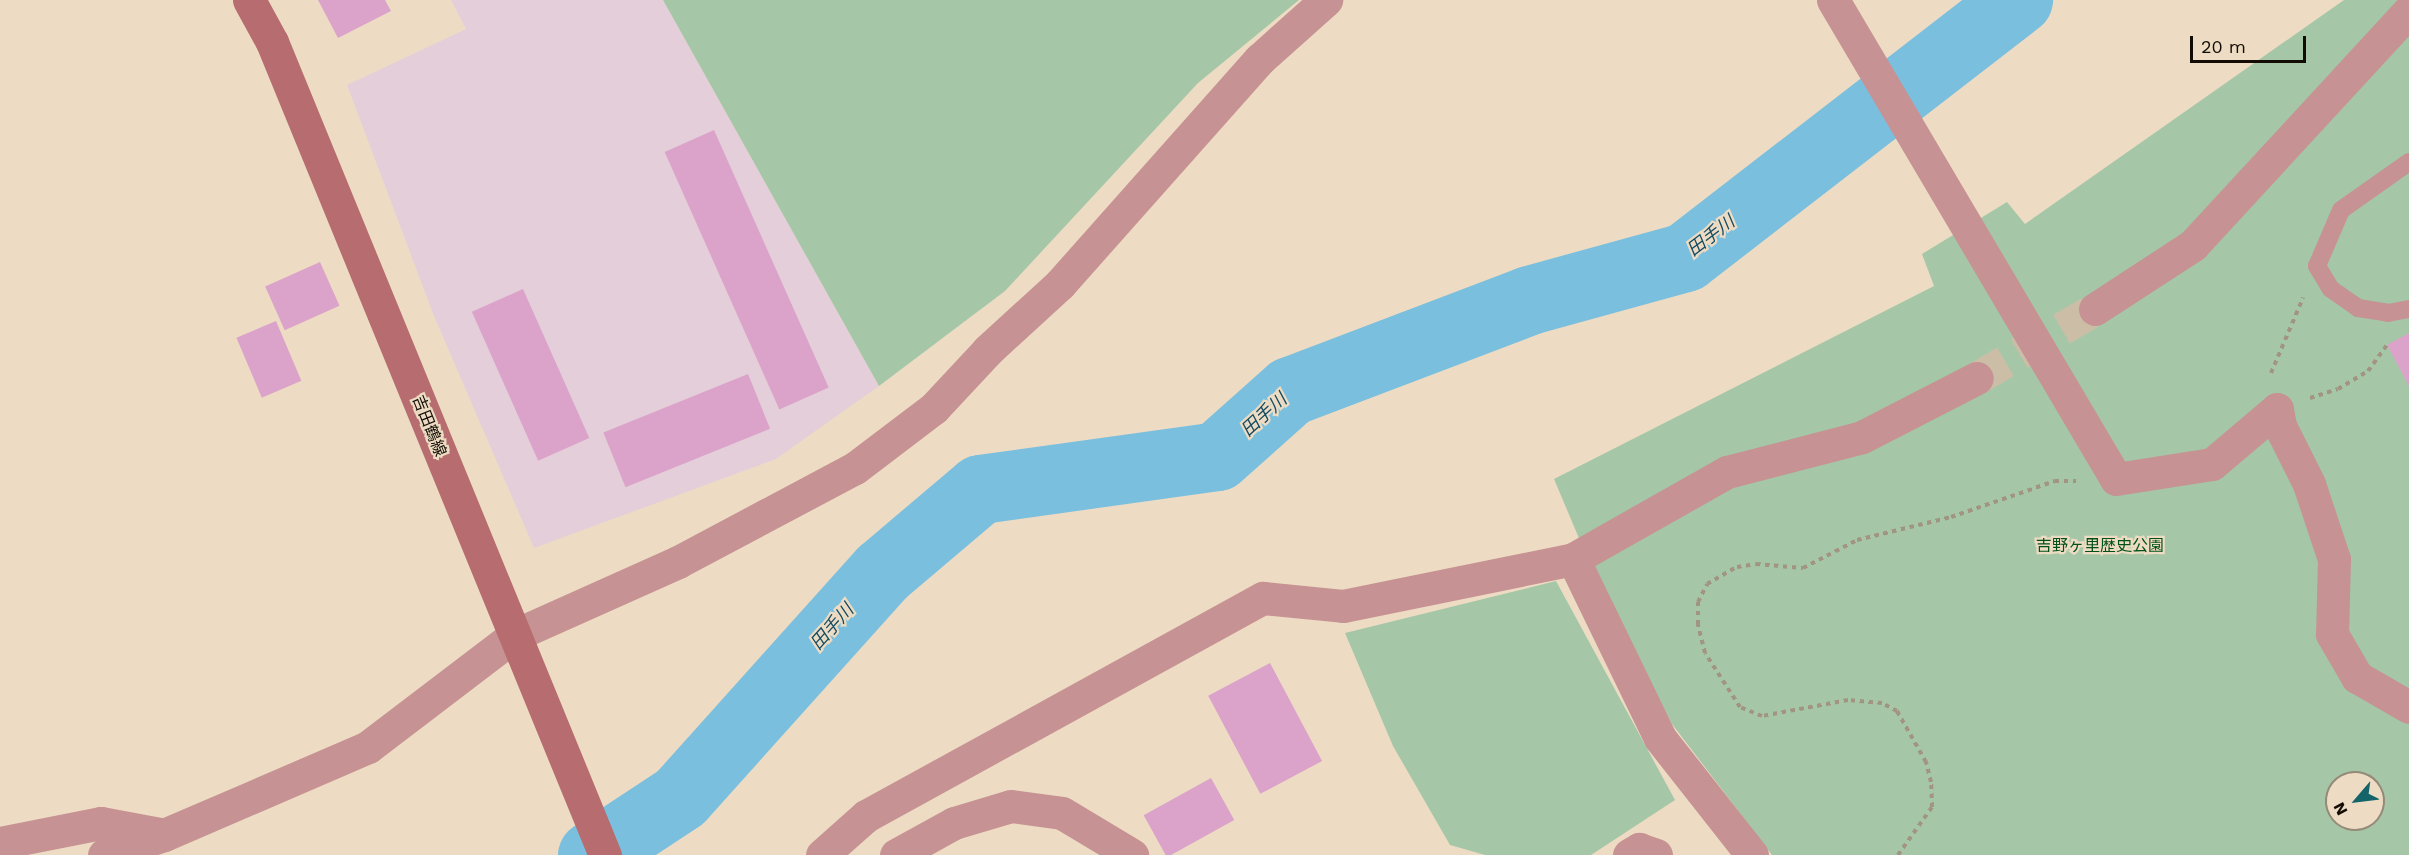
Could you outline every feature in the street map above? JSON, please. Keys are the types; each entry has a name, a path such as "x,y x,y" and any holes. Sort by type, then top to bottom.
{"main road":[{"name":"吉田鶴線","path":"249,0 272,42 605,855"}],"street":[{"path":"104,855 164,835 368,747 515,635 678,562 855,468 934,408 988,350 1060,284 1260,59 1326,0"},
{"path":"1833,0 2116,479 2212,464 2277,409"},
{"path":"2095,309 2193,245 2409,11"},
{"path":"822,855 866,816 1263,598 1343,606 1573,559 1727,472 1862,437 1977,378"},
{"path":"2277,409 2280,426 2309,484 2334,559 2332,634 2357,677 2399,701"},
{"path":"1573,559 1660,738 1752,855"},
{"path":"896,855 954,824 1011,806 1062,813 1132,855"},
{"path":"0,843 101,823 164,835"},
{"path":"1629,855 1639,849 1656,855"}],"lane":[{"path":"2409,162 2341,210 2317,266 2331,289 2358,308 2388,313 2409,309"}],"path":[{"path":"2317,266 2271,372 2277,409 2338,389 2368,371 2395,333"},
{"path":"1898,855 1932,807 1932,791 1926,762 1897,711 1882,704 1848,700 1762,716 1740,707 1705,653 1698,624 1698,602 1707,584 1737,567 1803,568 1857,540 1951,517 2055,481 2116,479"}],"shaded area":[{"path":"451,0 663,0 879,386 776,459 534,548 434,316 347,85 466,29"}],"green space":[{"path":"663,0 1299,0 1198,83 1005,291 879,386"},
{"name":"吉野ヶ里歴史公園","path":"2344,0 2409,0 2409,855 1772,855 1672,724 1600,588 1554,479 1934,286 1922,254 2007,202 2025,224"},
{"path":"1556,581 1675,800 1591,855 1485,855 1450,845 1393,746 1345,633"}],"building":[{"path":"318,0 385,0 391,11 338,38"},
{"path":"714,130 829,388 779,410 665,152"},
{"path":"320,262 340,306 285,330 265,286"},
{"path":"523,289 589,438 538,461 472,312"},
{"path":"276,321 301,381 262,398 236,338"},
{"path":"2409,333 2409,386 2387,345"},
{"path":"748,374 770,429 625,487 603,432"},
{"path":"1270,663 1322,761 1260,794 1208,696"},
{"path":"1211,778 1234,820 1171,855 1166,855 1144,815"}],"waterway":[{"name":"田手川","path":"592,855 680,797 882,572 980,489 1217,456 1290,391 1529,300 1685,257 2018,0"}],"tunnel":[{"path":"1977,378 2095,309"}]}
